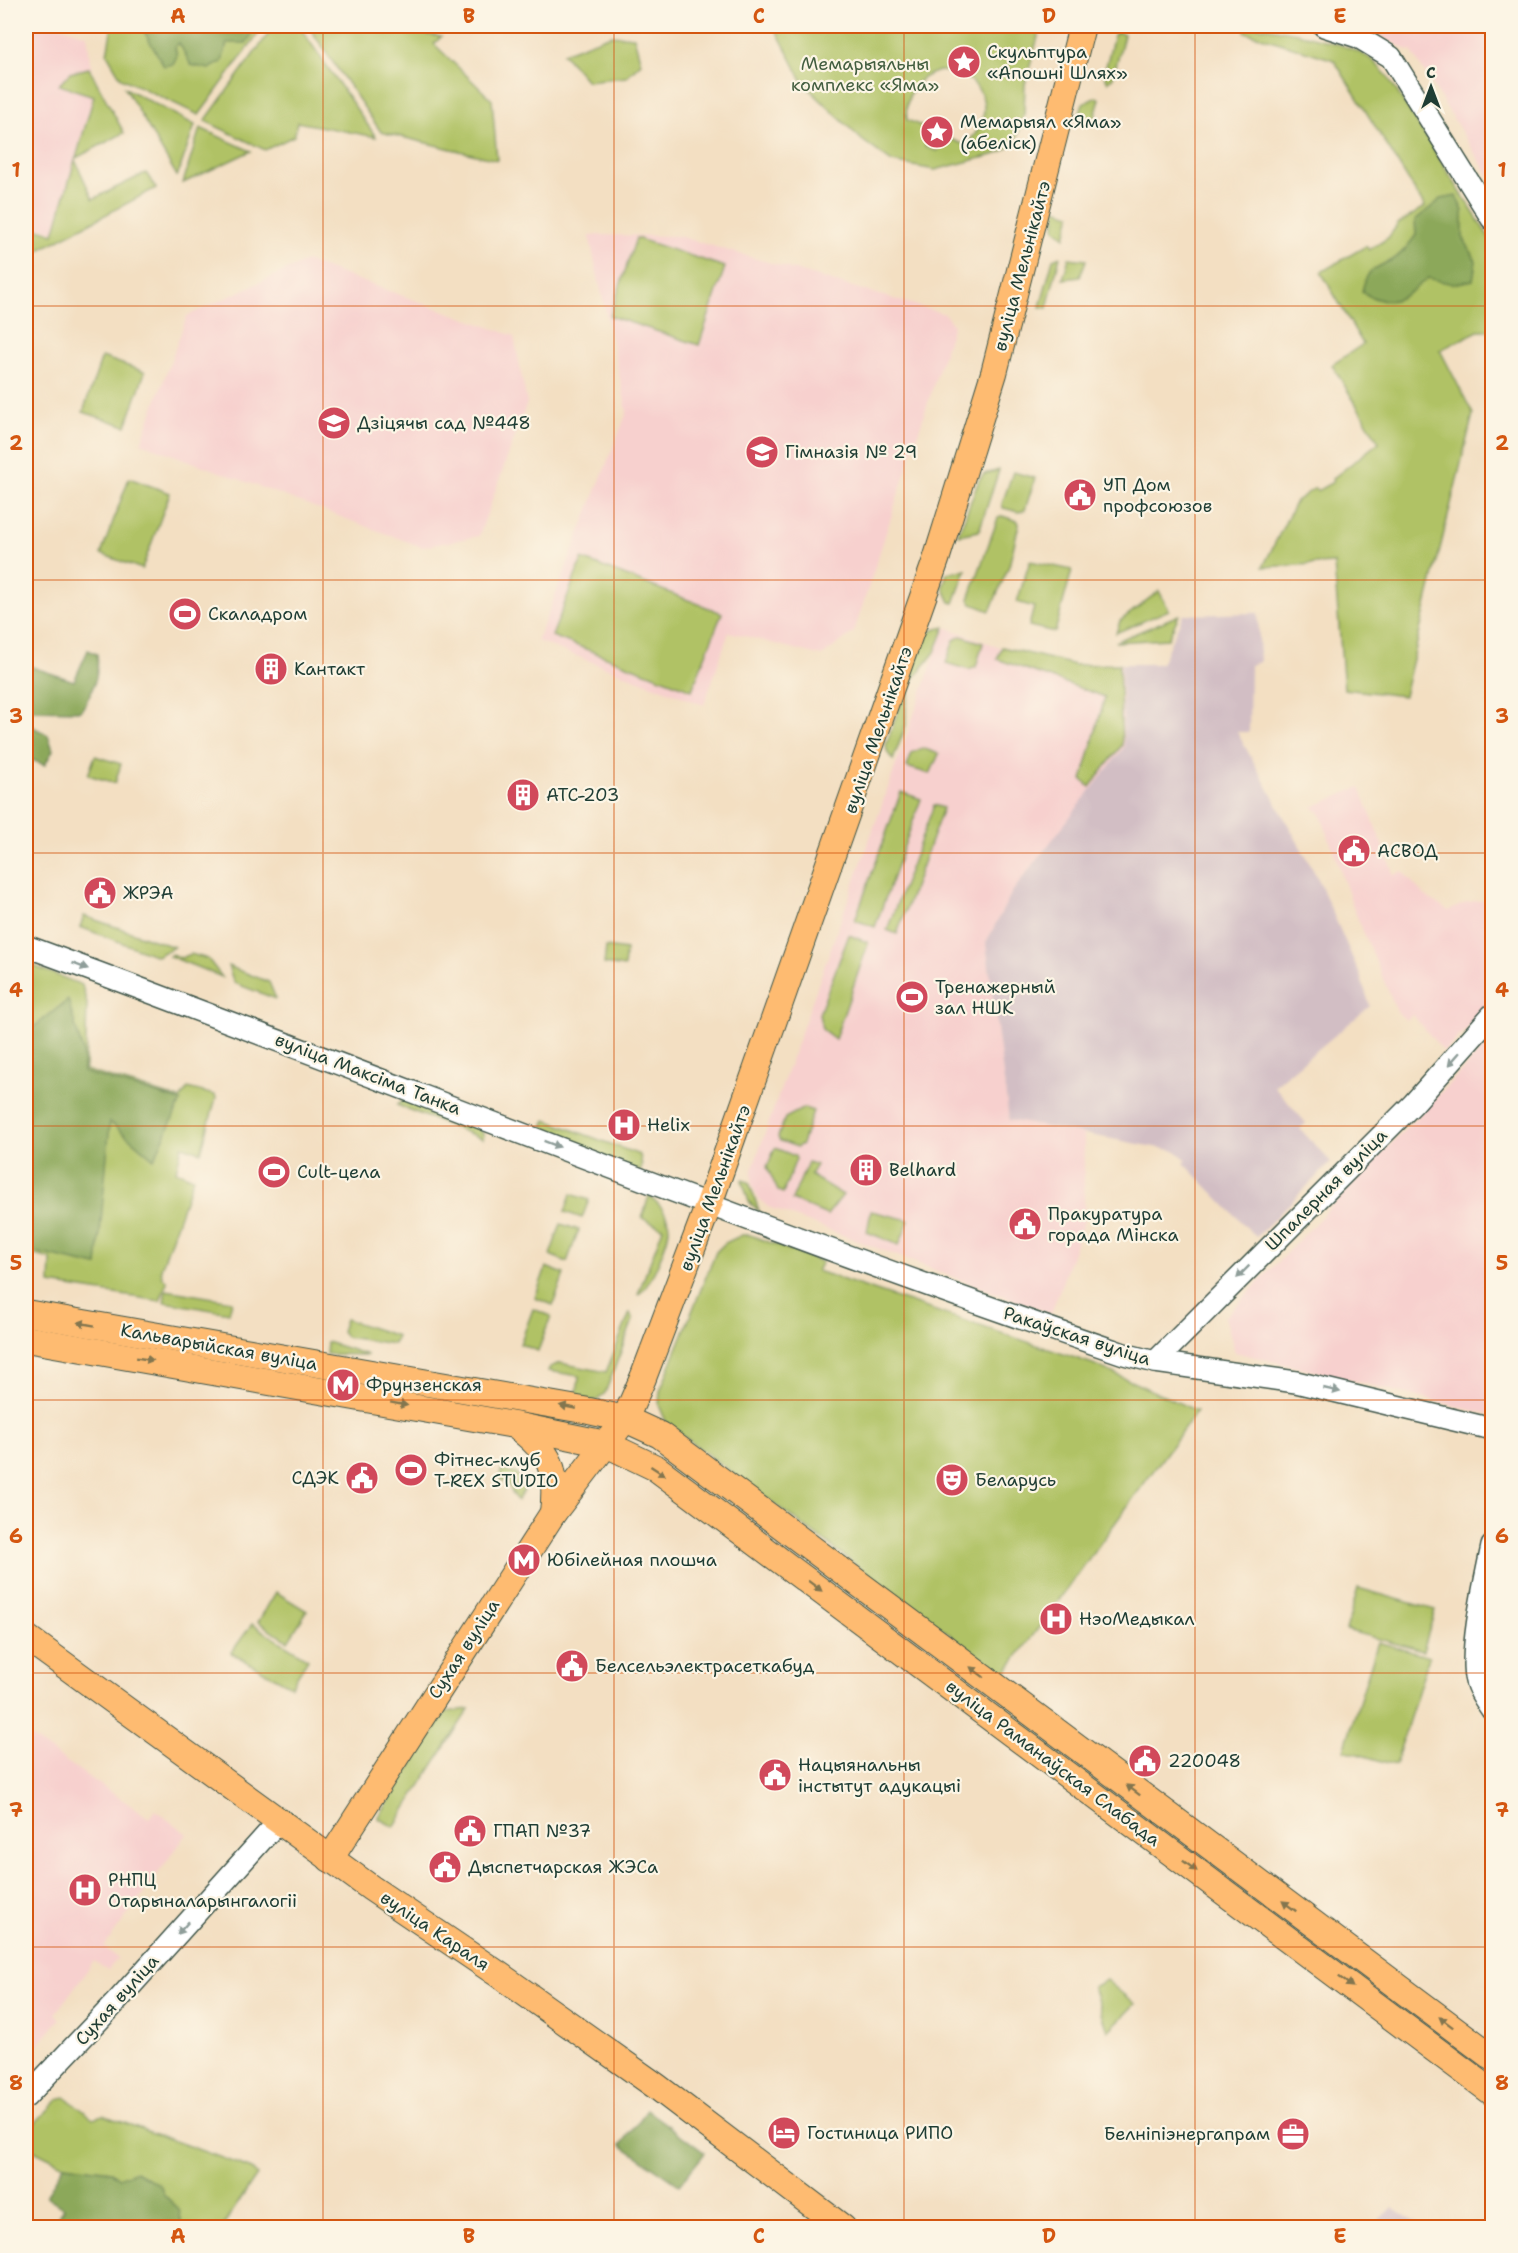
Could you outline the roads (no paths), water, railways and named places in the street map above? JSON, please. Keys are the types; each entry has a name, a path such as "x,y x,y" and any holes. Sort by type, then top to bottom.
{"main road":[{"name":"вуліца Мельнікайтэ","path":"606,1444 625,1419 643,1378 710,1204 868,760 968,461 1033,226 1082,26"},
{"name":"Кальварыйская вуліца","path":"26,1313 482,1391 625,1419"},
{"name":"Кальварыйская вуліца","path":"26,1339 514,1425 606,1444"},
{"path":"643,1378 642,1403 648,1418 660,1435"},
{"name":"вуліца Раманаўская Слабада","path":"625,1419 660,1435 1492,2057"},
{"path":"514,1425 540,1444 549,1458 554,1491 553,1513"},
{"name":"вуліца Раманаўская Слабада","path":"606,1444 656,1468 1492,2092"},
{"name":"Сухая вуліца","path":"330,1859 553,1513 606,1444"},
{"name":"вуліца Караля","path":"26,1637 278,1822 656,2086 843,2228"}],"street":[{"path":"1324,26 1358,37 1391,57 1492,219"},
{"name":"вуліца Максіма Танка","path":"26,946 710,1204"},
{"name":"Шпалерная вуліца","path":"1155,1362 1413,1104 1492,1015"},
{"name":"Ракаўская вуліца","path":"710,1204 932,1289 1124,1354 1155,1362 1275,1378 1492,1429"},
{"path":"1492,1546 1482,1600 1474,1665 1476,1681 1492,1710"},
{"name":"Сухая вуліца","path":"26,2097 119,1999 278,1822"}],"place":[{"name":"Скульптура «Апошні Шлях»","path":"964,62"},
{"name":"Мемарыял «Яма» (абеліск)","path":"937,132"},
{"name":"Дзіцячы сад №448","path":"334,423"},
{"name":"Гімназія № 29","path":"762,452"},
{"name":"УП Дом профсоюзов","path":"1080,495"},
{"name":"Скаладром","path":"185,614"},
{"name":"Кантакт","path":"271,669"},
{"name":"АТС-203","path":"523,795"},
{"name":"АСВОД","path":"1354,851"},
{"name":"ЖРЭА","path":"100,893"},
{"name":"Тренажерный зал НШК","path":"912,997"},
{"name":"Helix","path":"624,1125"},
{"name":"Belhard","path":"866,1170"},
{"name":"Cult-цела","path":"274,1172"},
{"name":"Пракуратура горада Мінска","path":"1025,1224"},
{"name":"Фрунзенская","path":"343,1385"},
{"name":"Фітнес-клуб T-REX STUDIO","path":"411,1470"},
{"name":"СДЭК","path":"362,1478"},
{"name":"Беларусь","path":"952,1480"},
{"name":"Юбілейная плошча","path":"524,1560"},
{"name":"НэоМедыкал","path":"1056,1619"},
{"name":"Белсельэлектрасеткабуд","path":"572,1666"},
{"name":"220048","path":"1145,1761"},
{"name":"Нацыянальны інстытут адукацыі","path":"775,1775"},
{"name":"ГПАП №37","path":"470,1831"},
{"name":"Дыспетчарская ЖЭСа","path":"445,1867"},
{"name":"РНПЦ Отарыналарынгалогіі","path":"85,1890"},
{"name":"Гостиница РИПО","path":"784,2133"},
{"name":"Белніпіэнергапрам","path":"1293,2134"}],"park label":[{"name":"Мемарыяльны комплекс «Яма»","path":"865,74"}]}
